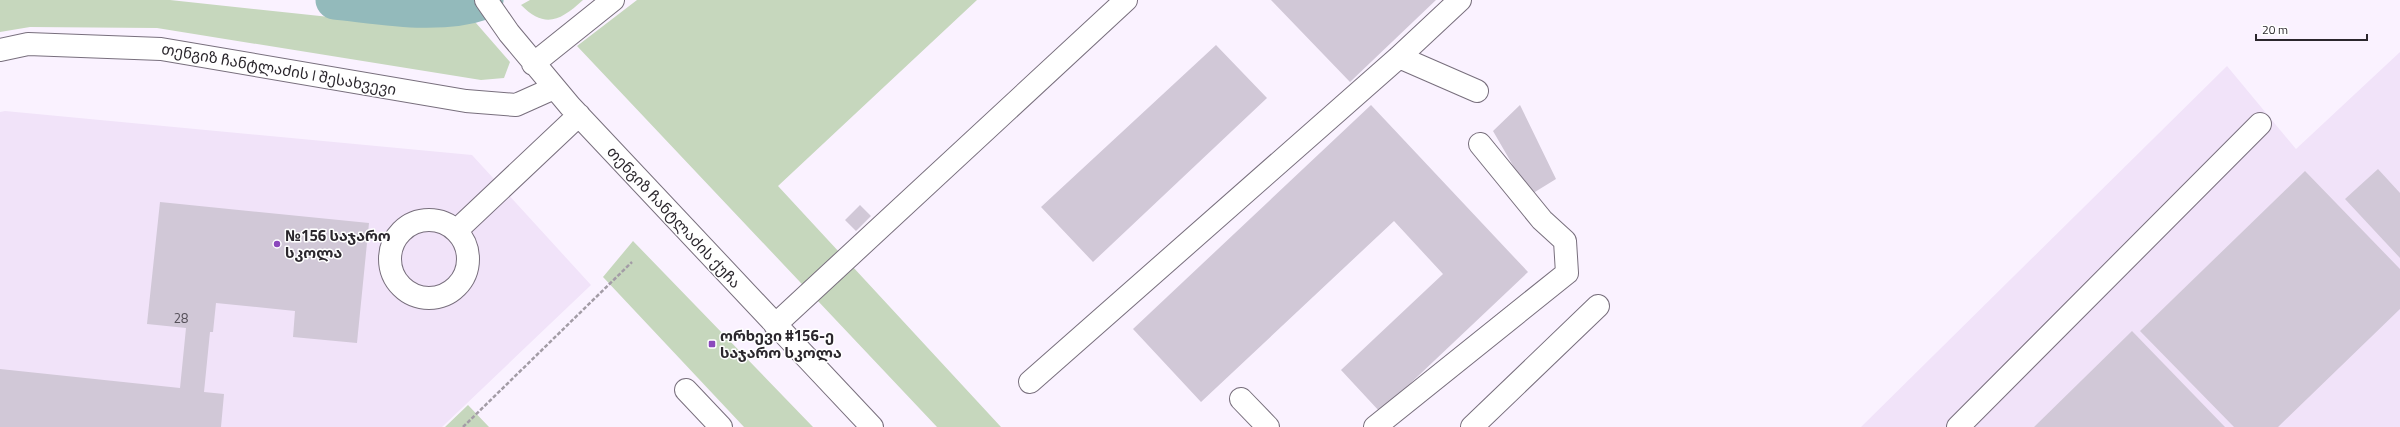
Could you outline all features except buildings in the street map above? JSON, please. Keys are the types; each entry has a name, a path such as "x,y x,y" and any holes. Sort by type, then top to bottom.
{"street":[{"name":"თენგიზ ჩანტლაძის ქუჩა","path":"486,0 509,33 554,88 872,427"},
{"path":"533,64 613,0"},
{"path":"775,325 1126,0"},
{"path":"1030,382 1399,57 1460,0"},
{"name":"თენგიზ ჩანტლაძის I შესახვევი","path":"0,50 28,44 162,49 466,102 516,105 554,88"},
{"path":"1399,57 1477,91"},
{"path":"456,231 579,115"},
{"path":"1958,427 2260,124"},
{"path":"1375,427 1567,273 1565,241 1542,220 1480,144"},
{"path":"1472,427 1598,306"},
{"path":"686,390 721,427"},
{"path":"1241,399 1268,427"}],"path":[{"path":"463,427 632,262"}],"shaded area":[{"path":"2400,52 2400,427 1861,427 2227,66 2296,149"},
{"name":"№156 საჯარო სკოლა","path":"5,111 472,155 591,285 442,427 0,427 0,112"}],"green space":[{"path":"0,0 170,0 405,25 476,23 510,62 504,78 481,80 157,28 30,27 0,32"},
{"path":"530,0 583,0 560,17 545,20 530,13 521,5"},
{"path":"637,0 977,0 778,186 1001,427 937,427 577,46"},
{"path":"633,241 813,427 744,427 603,277"},
{"path":"468,405 489,427 445,427"}],"waterway":[{"path":"335,0 410,8 448,7 466,5 484,0"}],"place":[{"name":"№156 საჯარო სკოლა","path":"277,244"},
{"name":"ორხევი #156-ე საჯარო სკოლა","path":"712,344"}]}
